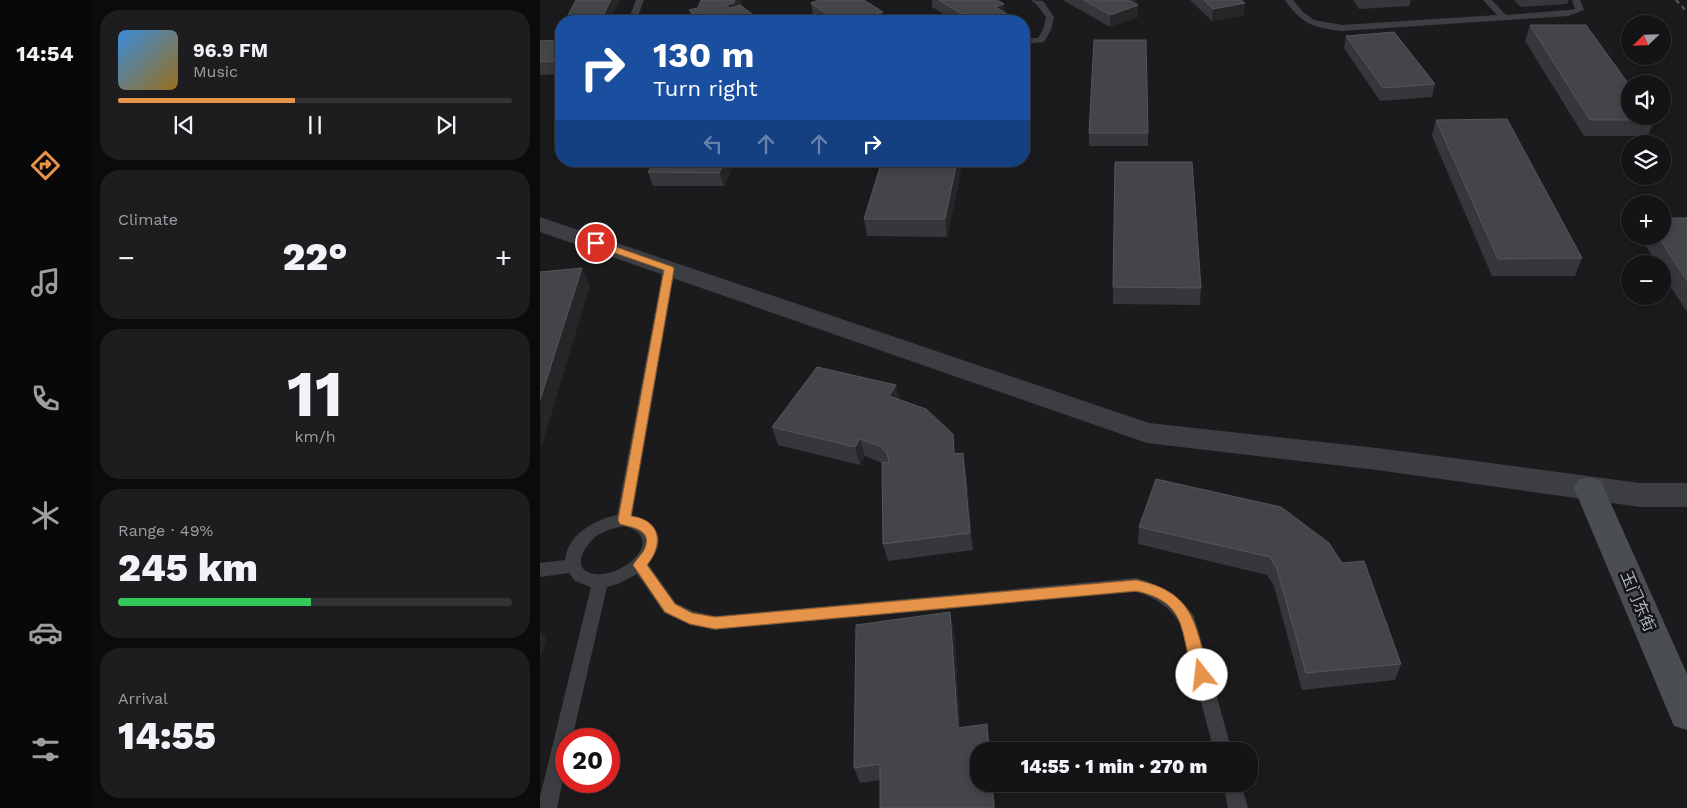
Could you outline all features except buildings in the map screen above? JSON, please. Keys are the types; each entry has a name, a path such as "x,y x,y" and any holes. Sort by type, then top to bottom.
{"street":[{"path":"540,224 1147,433 1377,460 1640,495 1687,495"},
{"name":"玉门东街","path":"1589,488 1687,714"}],"lane":[{"path":"634,15 640,0"},
{"path":"1030,41 1041,40 1047,30 1050,16 1040,3 1035,0"},
{"path":"1289,0 1298,15 1332,27 1568,13 1580,10 1576,0"},
{"path":"1487,0 1504,17"},
{"path":"624,520 670,269"},
{"path":"624,520 636,522 646,527 651,534 652,544 648,555 640,565 628,574 614,579 587,580 578,574 573,566 573,556 577,545 586,535 598,527 624,520"},
{"path":"640,565 670,608 690,618 715,623 1136,585 1153,589 1168,597 1180,608 1188,621 1221,742"},
{"path":"540,570 573,566"},
{"path":"547,808 600,581"},
{"path":"1234,792 1238,808"}],"railway":[{"path":"1676,0 1687,12"}],"route":[{"path":"596,243 670,269 624,520 636,522 646,527 651,534 652,544 648,555 640,565 670,608 690,618 715,623 742,622 1136,585 1153,589 1168,597 1180,608 1188,621 1202,675"}]}
